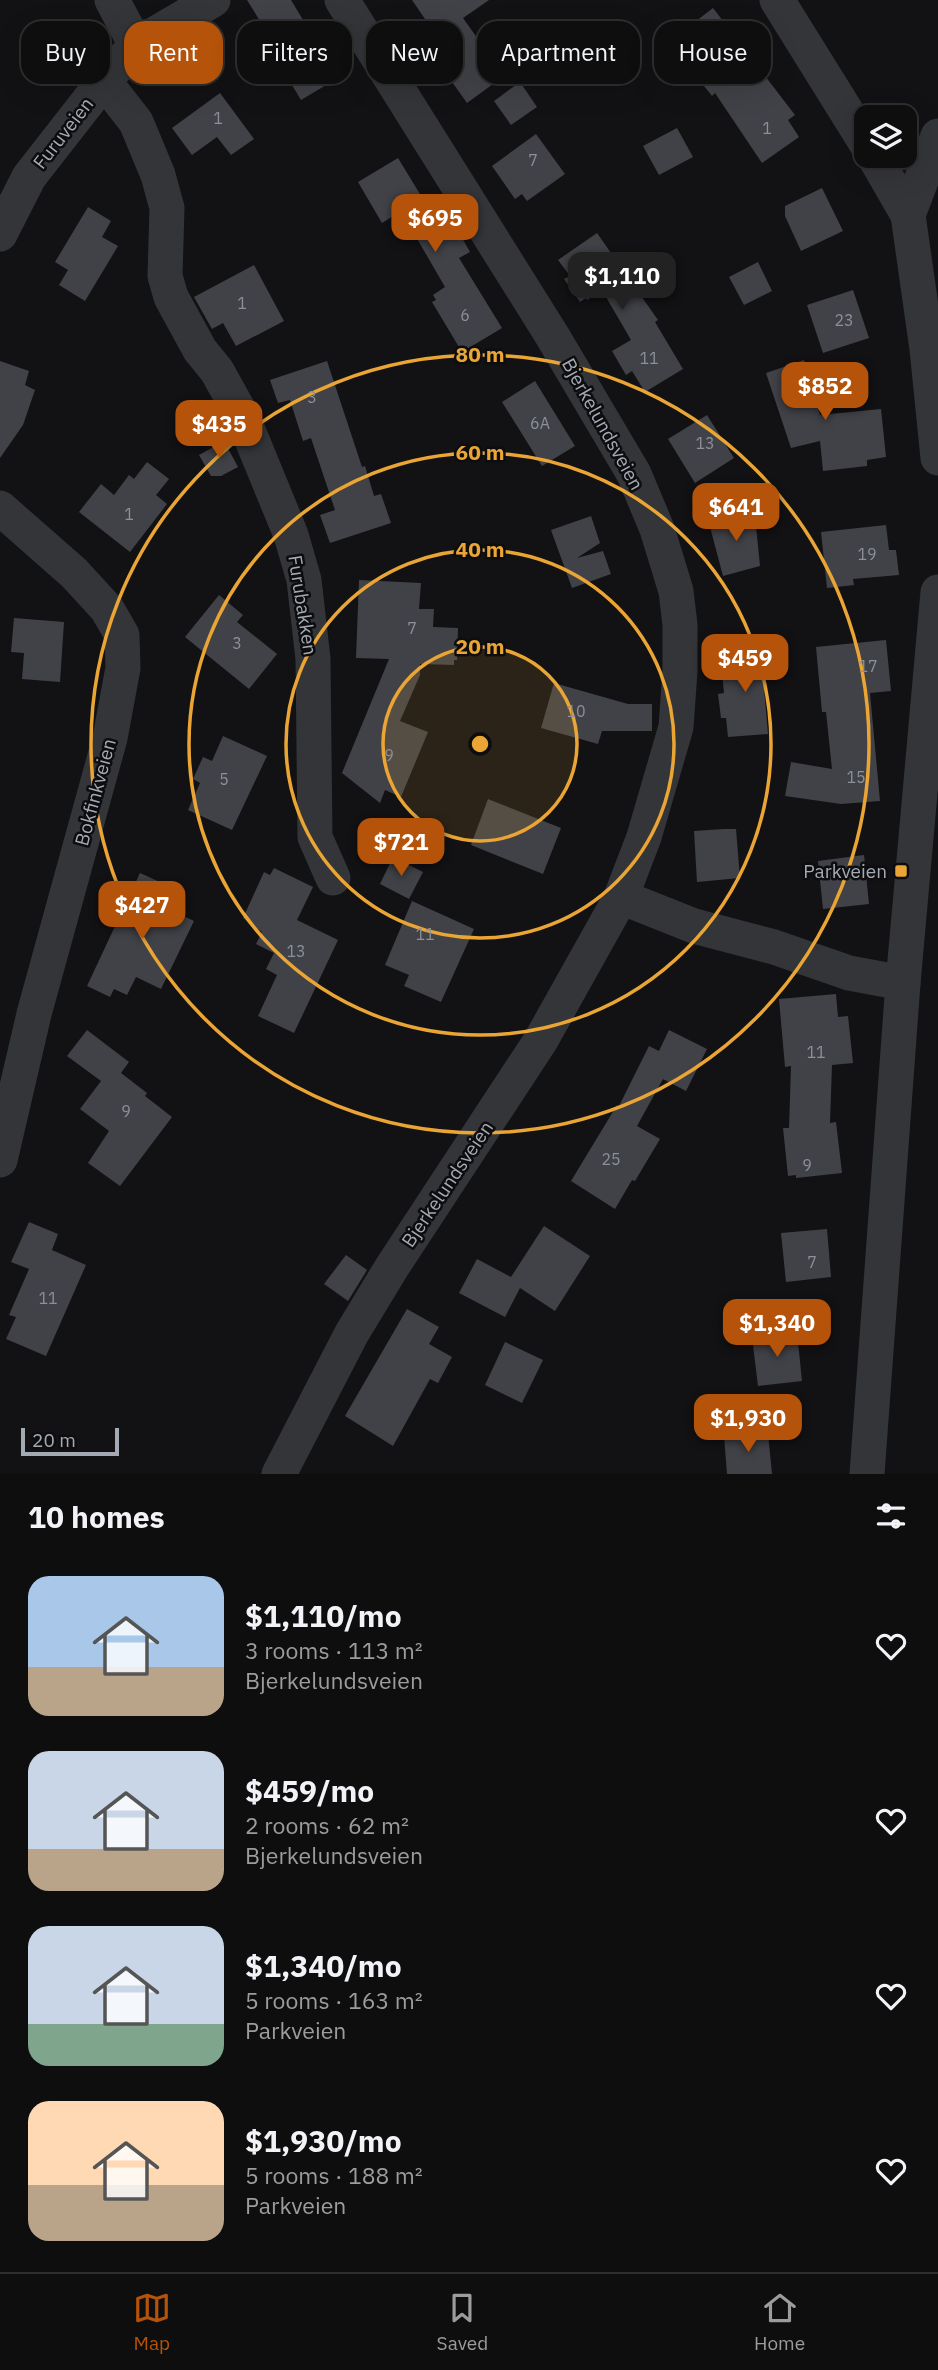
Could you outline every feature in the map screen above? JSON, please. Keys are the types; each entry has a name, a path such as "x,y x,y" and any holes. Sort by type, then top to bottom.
{"street":[{"path":"113,0 124,22"},
{"name":"Furuveien","path":"177,21 213,0"},
{"name":"Bjerkelundsveien","path":"279,1474 352,1333 392,1267 541,1040 621,897 644,837 676,727 680,671 680,625 676,591 657,529 634,474 553,337 342,0"},
{"path":"777,0 854,124"},
{"name":"Furuveien","path":"110,74 124,58"},
{"name":"Furuveien","path":"0,234 29,177 102,84"},
{"name":"Furubakken","path":"106,84 136,122 158,175 167,208 165,276 171,297 200,350 217,371 243,418 291,535 304,580 313,659 315,837 333,878"},
{"path":"908,215 938,136"},
{"path":"881,168 908,215 933,350 938,458"},
{"name":"Bokfinkveien","path":"0,508 74,573 107,609 122,635 123,668 110,738 34,1014 0,1160"},
{"path":"867,1474 904,983 938,592"},
{"path":"621,897 694,926 774,947 849,973 904,983"}],"building":[{"path":"247,0 291,0 304,21 260,21"},
{"path":"412,0 489,0 463,18 477,38 477,84 493,84 467,103 454,84 463,84 463,21 426,21"},
{"path":"713,8 723,21 696,21"},
{"path":"291,84 328,84 301,100"},
{"path":"517,84 521,84 537,107 511,125 494,101"},
{"path":"702,84 771,84 795,115 788,120 799,137 762,163 715,93 712,96"},
{"path":"220,93 254,139 231,155 217,137 192,155 172,128"},
{"path":"677,128 693,157 659,175 643,146"},
{"path":"536,134 565,174 527,201 522,194 515,199 492,166"},
{"path":"398,158 440,227 452,220 470,252 459,258 502,328 462,352 432,302 436,300 433,295 445,287 401,211 382,223 358,182"},
{"path":"822,188 843,231 801,251 785,216 785,206"},
{"path":"88,207 111,221 102,237 118,246 85,301 59,285 68,270 55,262"},
{"path":"597,233 658,320 655,322 683,369 645,392 632,371 626,375 612,351 631,340 602,290 580,302 564,279 570,276 558,260"},
{"path":"758,262 772,291 744,305 729,277"},
{"path":"254,265 284,321 236,346 223,323 212,329 194,297"},
{"path":"853,290 869,338 823,353 807,305"},
{"path":"804,360 820,415 881,409 886,457 867,460 867,466 823,471 820,441 791,448 766,373"},
{"path":"0,361 29,371 25,385 35,390 23,425 0,458"},
{"path":"327,361 362,467 365,466 374,496 381,494 391,523 330,543 320,515 335,510 311,438 303,441 290,400 278,403 270,380"},
{"path":"535,381 575,446 542,466 502,402"},
{"path":"707,415 734,458 695,483 668,439"},
{"path":"224,441 238,467 221,476 211,476 199,455"},
{"path":"147,462 169,479 156,495 167,504 130,552 79,512 101,484 114,495 129,475 134,479"},
{"path":"753,512 760,566 723,576 709,523"},
{"path":"591,516 600,543 577,558 603,551 611,574 572,588 551,530"},
{"path":"886,525 889,550 896,550 899,575 853,579 854,585 827,588 821,532"},
{"path":"359,580 421,583 419,609 434,609 433,627 458,628 457,660 454,660 454,665 420,664 420,675 400,721 428,732 401,797 385,790 380,803 342,773 389,659 356,658"},
{"path":"219,595 243,615 237,622 277,654 249,689 185,637"},
{"path":"14,618 64,622 60,682 22,679 24,653 11,652"},
{"path":"886,640 891,691 870,693 880,801 841,804 785,796 791,762 832,769 826,712 822,712 816,647"},
{"path":"768,652 770,676 763,677 768,734 728,737 726,718 721,718 718,694 724,693 722,673 728,673 726,655"},
{"path":"554,683 628,704 652,704 652,731 602,731 598,744 541,728"},
{"path":"223,736 267,756 232,830 188,810 200,783 193,779 203,757 212,761"},
{"path":"488,799 561,828 543,874 471,845"},
{"path":"736,829 740,878 697,882 694,831"},
{"path":"864,855 869,904 823,909 818,861"},
{"path":"393,857 423,872 409,899 380,884"},
{"path":"274,868 313,887 297,920 338,940 294,1033 258,1016 277,975 266,969 274,953 256,944 262,932 243,918 264,872 270,875"},
{"path":"140,873 173,888 164,907 194,921 161,989 136,977 127,995 114,989 110,997 87,986"},
{"path":"412,901 474,929 441,1002 404,986 409,975 385,965"},
{"path":"836,994 838,1017 848,1016 853,1063 832,1065 830,1123 836,1122 842,1173 796,1178 796,1175 788,1176 783,1128 789,1128 791,1066 785,1067 779,999"},
{"path":"87,1030 129,1062 121,1073 172,1117 120,1186 88,1163 109,1131 80,1109 101,1081 67,1056"},
{"path":"669,1030 707,1049 686,1091 663,1079 637,1126 660,1139 615,1209 571,1181 617,1105 619,1106 649,1046 659,1051"},
{"path":"29,1222 58,1234 52,1250 86,1265 46,1356 6,1339 16,1317 9,1315 29,1269 11,1262"},
{"path":"544,1226 590,1256 555,1311 520,1288 505,1317 459,1293 477,1259 511,1277"},
{"path":"827,1229 831,1277 786,1282 781,1233"},
{"path":"346,1255 367,1270 348,1301 324,1284"},
{"path":"407,1309 439,1327 429,1344 452,1357 438,1383 430,1379 393,1446 345,1416"},
{"path":"797,1332 802,1381 758,1386 752,1337"},
{"path":"505,1342 543,1360 522,1403 485,1385"},
{"path":"768,1433 772,1474 727,1474 724,1436"}],"place":[{"name":"Parkveien","path":"901,871"}]}
